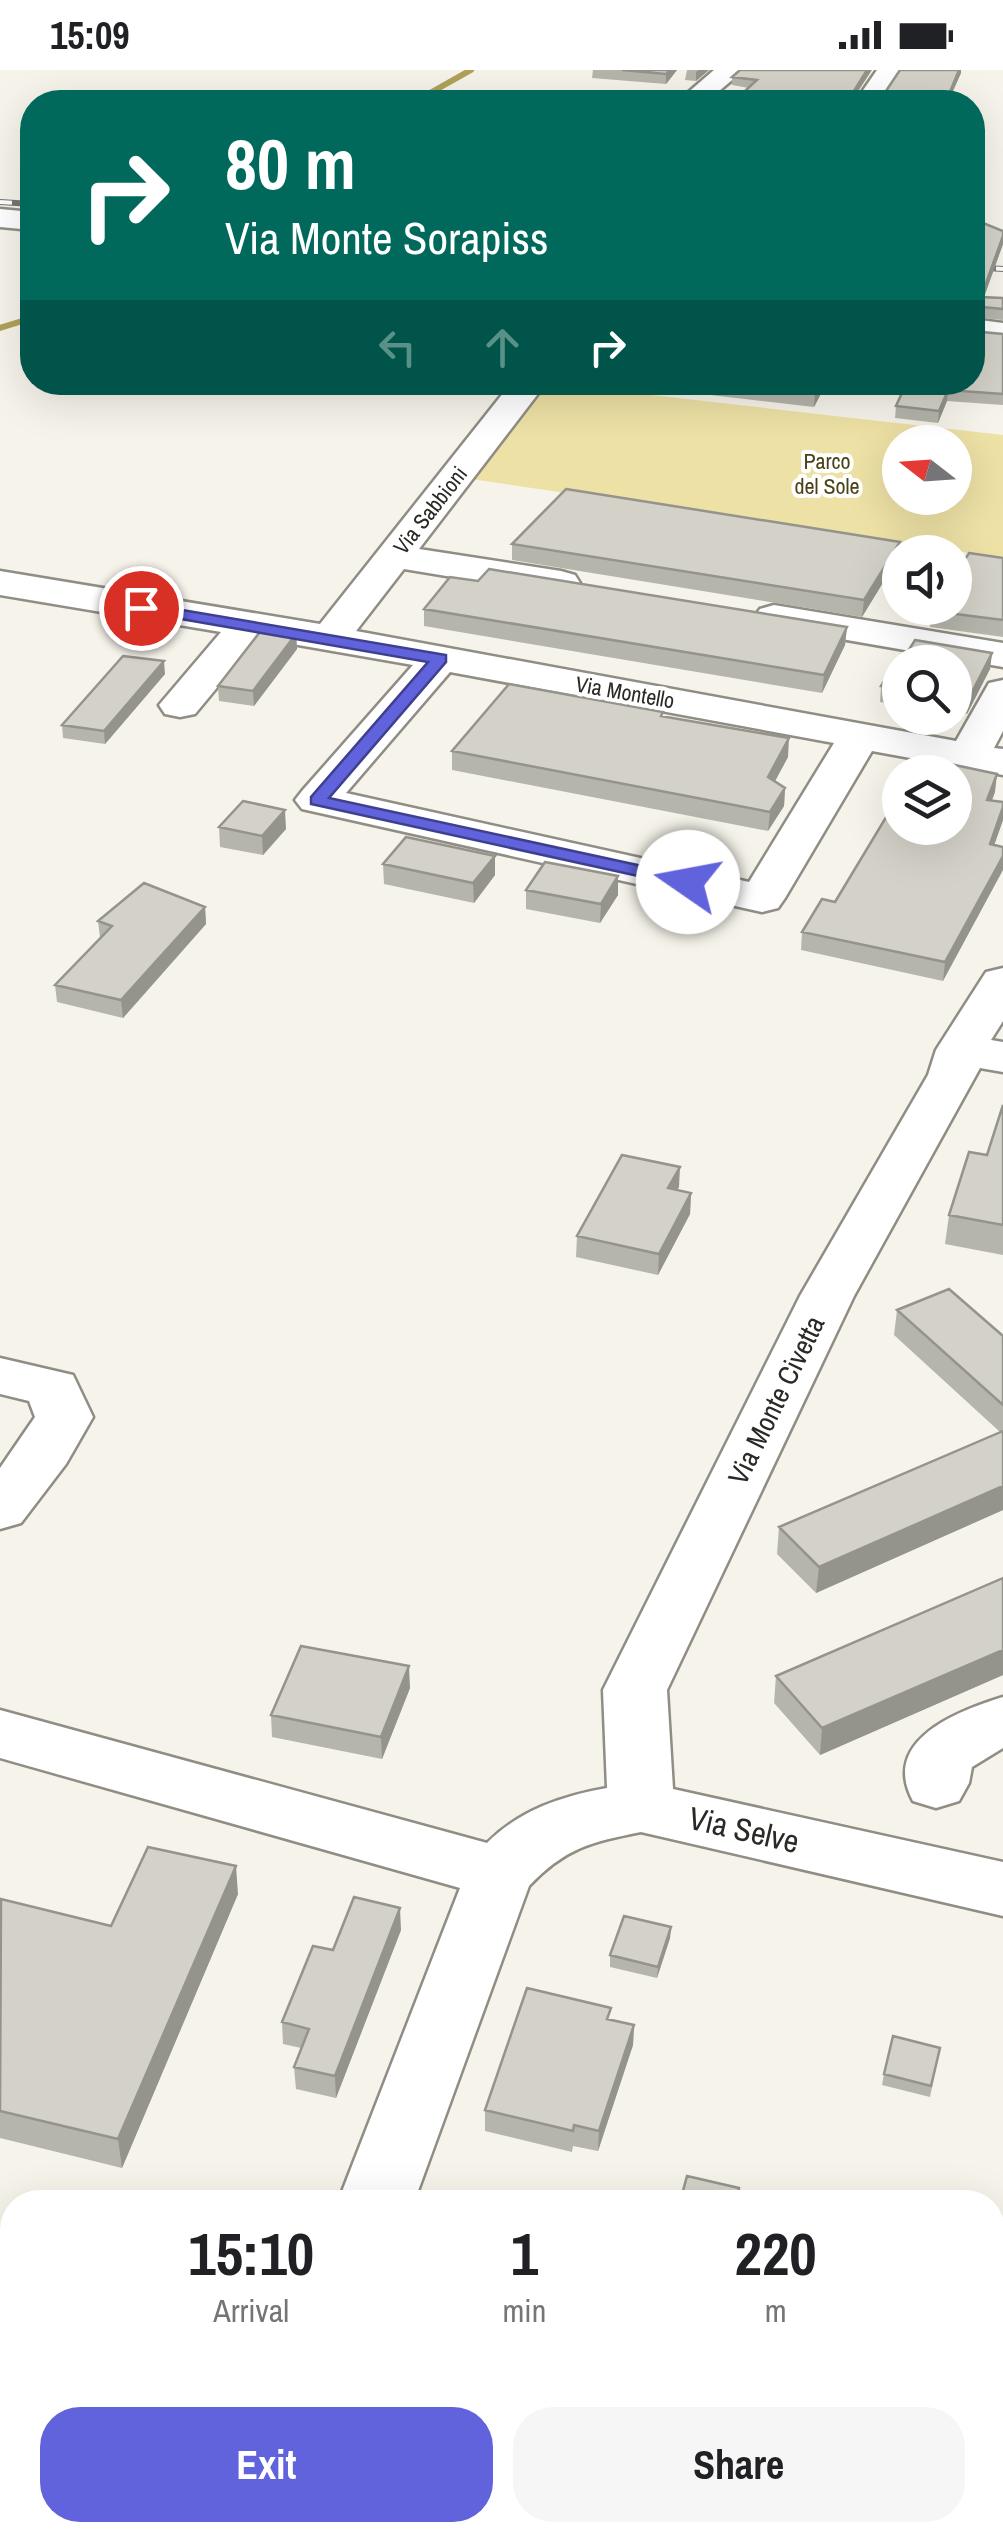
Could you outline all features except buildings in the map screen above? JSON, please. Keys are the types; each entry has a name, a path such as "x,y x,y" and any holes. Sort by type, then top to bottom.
{"street":[{"path":"705,90 731,70"},
{"name":"Via Sabbioni","path":"330,638 520,395"},
{"path":"394,556 594,588"},
{"name":"Via Montello","path":"0,584 330,638 986,759"},
{"path":"730,610 1003,654"},
{"path":"180,704 247,626"},
{"path":"440,658 317,800 762,898 860,736"},
{"path":"986,759 1003,692"},
{"path":"982,1053 1003,982"},
{"name":"Via Monte Civetta","path":"641,1807 635,1690 827,1296 954,1075 982,1053"},
{"path":"0,1376 53,1388 64,1417 46,1450 0,1509"},
{"path":"936,1784 940,1755 950,1745 1003,1721"},
{"path":"0,1734 500,1872"},
{"name":"Via Selve","path":"381,2190 500,1872 530,1842 576,1818 641,1807 1003,1889"}],"green space":[{"name":"Parco del Sole","path":"503,395 651,395 915,425 882,425 882,515 972,515 972,431 1003,435 1003,558 972,553 972,535 882,535 882,540 444,475"}],"waterway":[{"path":"435,90 471,70"},
{"path":"0,328 20,322"}],"railway":[{"path":"0,202 20,203"},
{"path":"985,268 1003,269"}],"route":[{"path":"141,608 440,658 317,800 688,882"}]}
